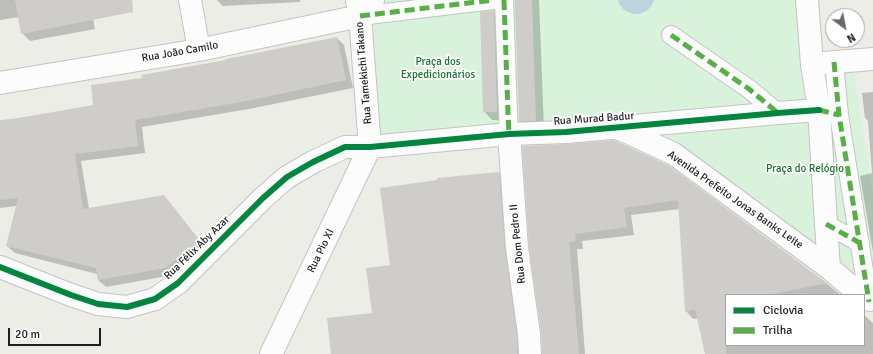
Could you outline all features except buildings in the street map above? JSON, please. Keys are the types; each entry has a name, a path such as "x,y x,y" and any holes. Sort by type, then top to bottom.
{"street":[{"path":"190,0 199,50"},
{"path":"363,5 493,0"},
{"path":"504,0 509,134"},
{"path":"807,0 812,64 829,113 860,243 867,300"},
{"name":"Rua João Camilo","path":"0,83 199,50 363,5"},
{"name":"Rua Tamekichi Takano","path":"363,5 370,147"},
{"path":"672,35 749,89 778,113"},
{"path":"812,64 873,59"},
{"path":"830,268 826,224 829,113 834,62"},
{"name":"Rua Murad Badur","path":"370,147 509,134 566,132 778,113 829,113"},
{"name":"Avenida Prefeito Jonas Banks Leite","path":"615,128 674,154 830,268 860,294"},
{"name":"Rua Dom Pedro II","path":"509,134 517,248 529,334 530,354"},
{"name":"Rua Félix Aby Azar","path":"0,267 98,304 127,307 155,298 178,283 263,198 287,177 313,162 345,147 370,147"},
{"name":"Rua Pio XI","path":"271,354 370,147"},
{"path":"826,224 860,243"}],"green space":[{"name":"Praça dos Expedicionários","path":"375,0 804,0 811,65 852,62 873,194 873,303 865,297 865,294 861,294 645,137 375,142 362,16"}],"water":[{"path":"618,0 654,0 651,7 646,11 640,14 634,14 623,9"}],"marked path":[{"path":"360,16 493,0"},
{"path":"504,0 509,134"},
{"path":"671,35 749,89 778,113"},
{"path":"834,62 839,115 869,302"},
{"path":"819,110 839,115"},
{"path":"826,224 860,243"}],"cycle path":[{"path":"0,267 98,304 127,307 155,299 178,283 263,198 287,177 313,162 345,147 370,147 509,134 566,132 819,110"}],"park label":[{"name":"Praça do Relógio","path":"805,169"}]}
